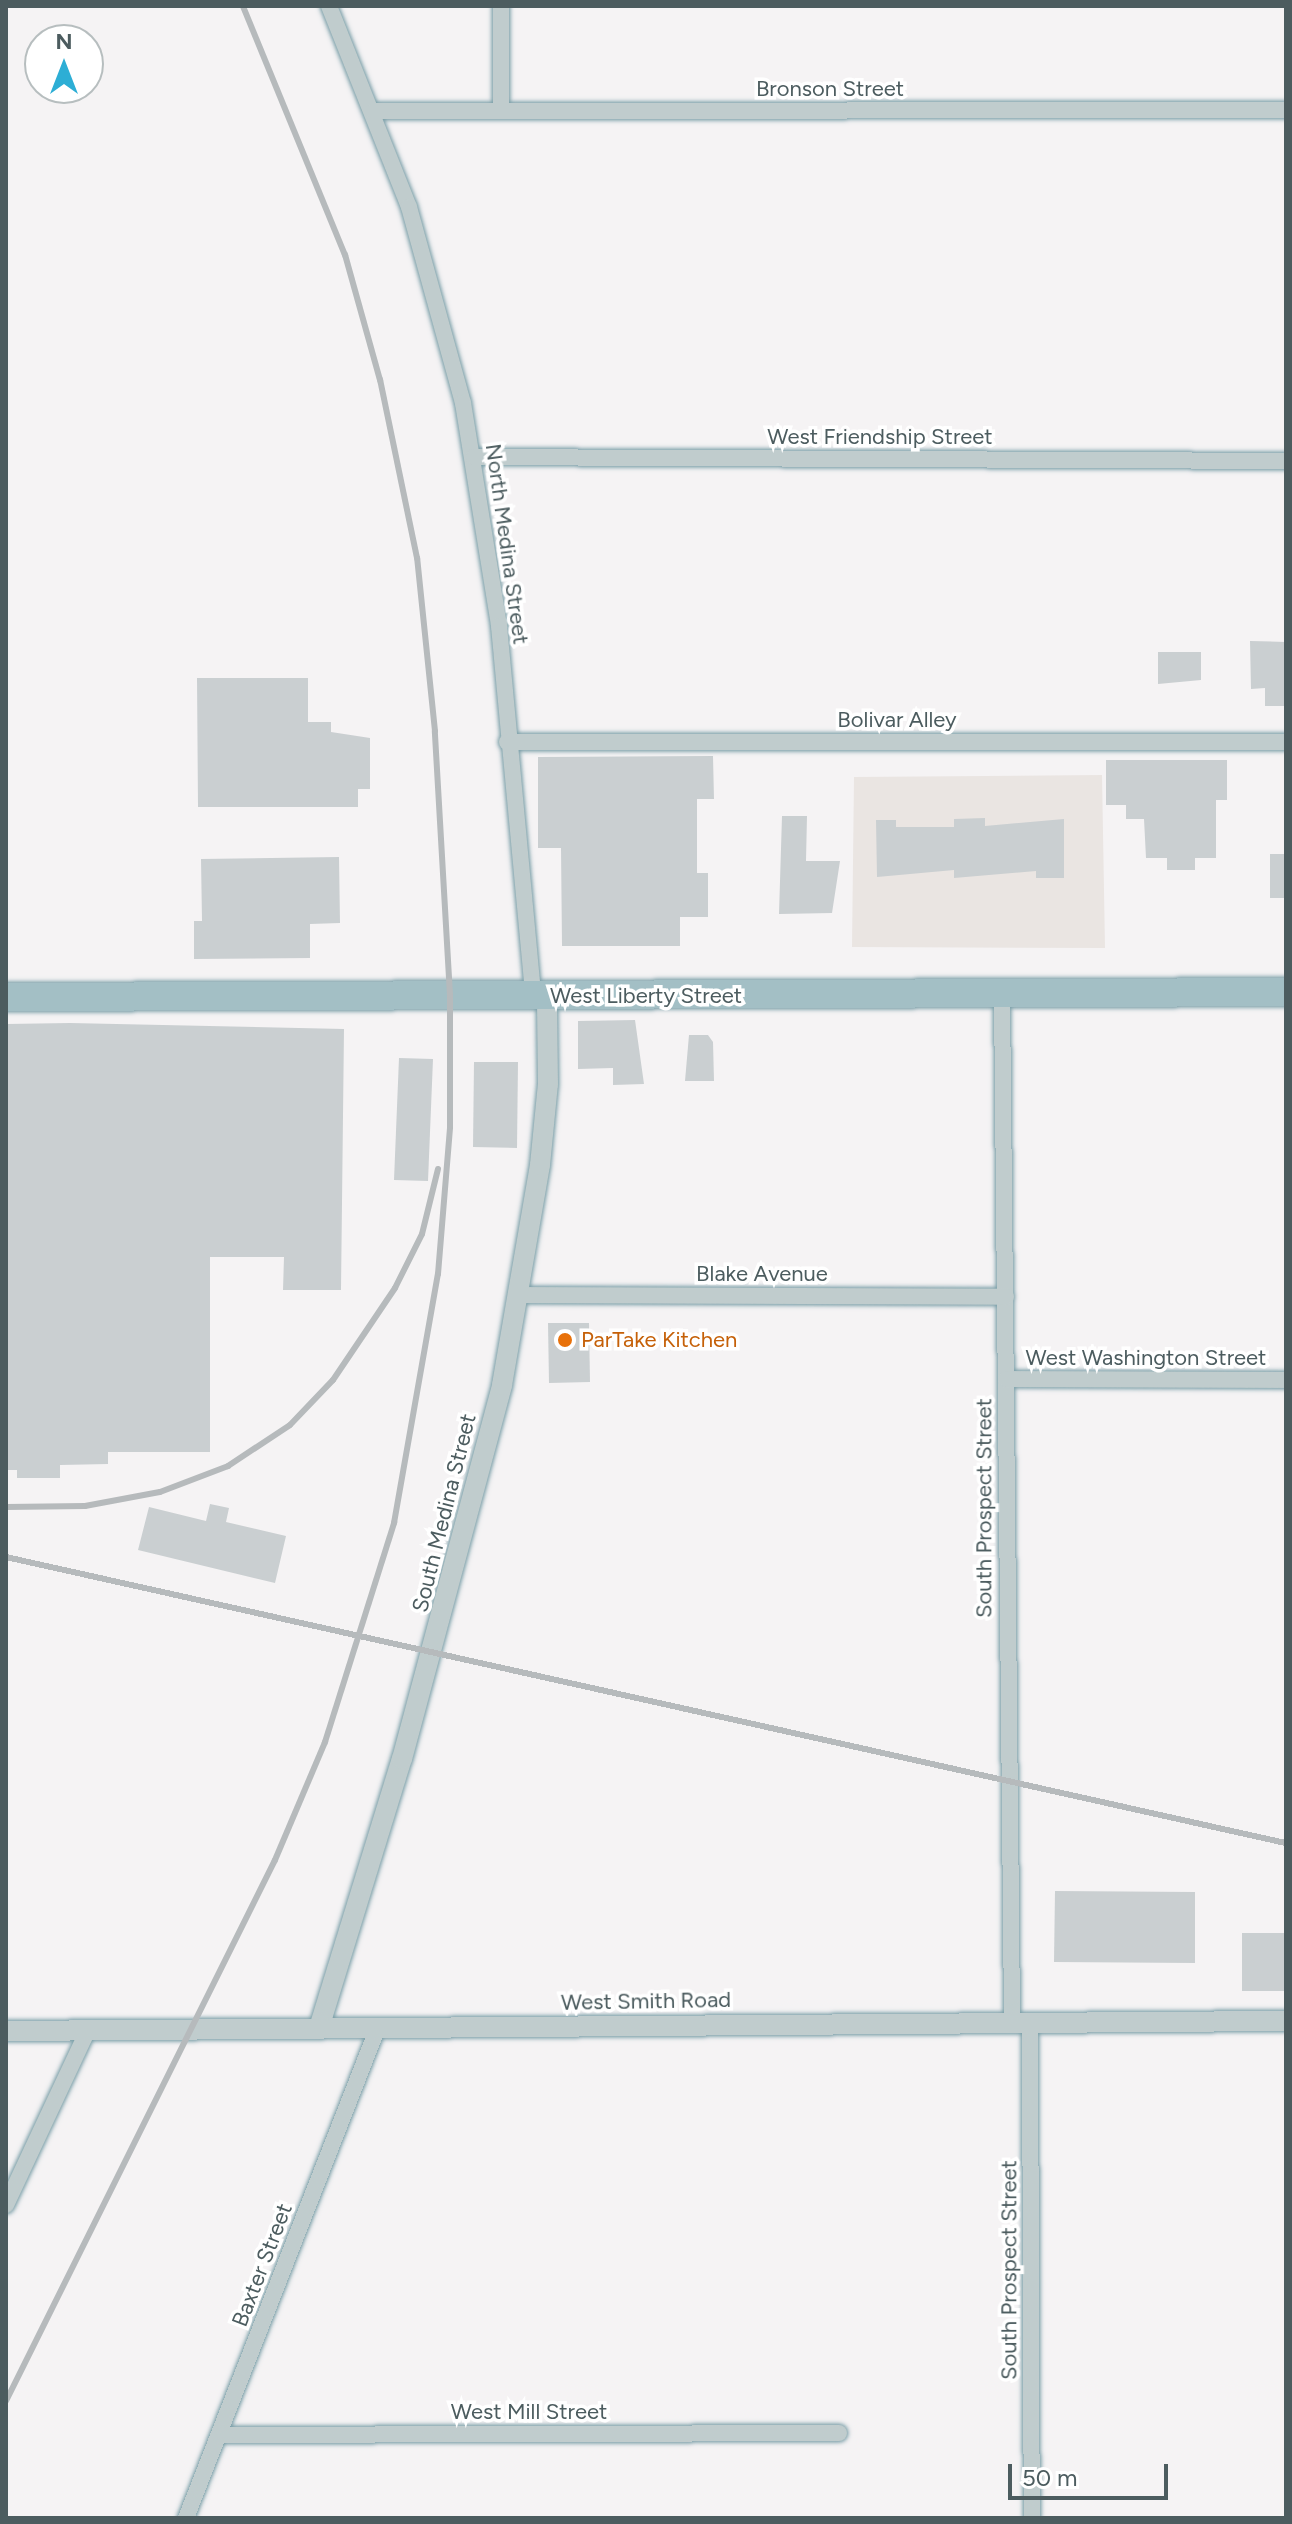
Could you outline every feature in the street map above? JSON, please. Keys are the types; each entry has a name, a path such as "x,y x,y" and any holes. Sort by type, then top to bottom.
{"highway":[{"name":"West Liberty Street","path":"6,997 1286,992"}],"street":[{"name":"North Medina Street","path":"329,6 374,111 439,304 474,457 499,626 507,742 540,996"},
{"path":"501,6 501,111"},
{"name":"Bronson Street","path":"374,111 1286,110"},
{"name":"West Friendship Street","path":"474,457 1286,461"},
{"name":"Bolivar Alley","path":"507,742 1286,742"},
{"name":"South Prospect Street","path":"1002,994 1006,1379 1032,2518"},
{"name":"South Medina Street","path":"319,2028 453,1579 519,1295 548,1084 540,996"},
{"name":"Blake Avenue","path":"519,1295 1006,1297"},
{"name":"West Washington Street","path":"1006,1379 1286,1380"},
{"name":"West Smith Road","path":"6,2031 1286,2021"},
{"name":"Baxter Street","path":"186,2518 378,2027"},
{"path":"6,2205 88,2030"},
{"name":"West Mill Street","path":"219,2435 839,2433"}],"shaded area":[{"path":"1102,775 1105,948 852,947 854,777"}],"building":[{"path":"1250,641 1286,642 1286,706 1265,706 1265,688 1251,689"},
{"path":"1158,652 1201,652 1201,680 1158,684"},
{"path":"197,678 308,678 308,722 331,722 331,732 370,738 370,789 358,789 358,807 198,807"},
{"path":"713,756 714,799 697,799 697,873 708,873 708,917 680,917 680,946 562,946 561,848 538,848 538,757"},
{"path":"1106,760 1227,760 1227,800 1216,800 1216,858 1195,858 1195,870 1167,870 1167,858 1146,858 1144,819 1126,819 1126,805 1106,805"},
{"path":"782,816 807,816 806,861 840,861 832,913 779,914"},
{"path":"985,818 985,826 1064,819 1064,878 1036,878 1036,871 954,878 954,870 877,877 876,820 896,820 896,827 954,827 954,819"},
{"path":"1270,854 1286,854 1286,898 1270,898"},
{"path":"339,857 340,923 310,924 310,958 194,959 194,921 202,921 201,859"},
{"path":"635,1020 644,1084 613,1085 613,1068 578,1069 578,1021"},
{"path":"6,1024 344,1029 341,1290 283,1290 284,1257 210,1257 210,1452 108,1452 108,1464 60,1465 60,1478 17,1478 17,1470 6,1470"},
{"path":"689,1035 708,1035 713,1042 714,1081 685,1081"},
{"path":"399,1058 433,1059 428,1181 394,1180"},
{"path":"474,1062 518,1062 517,1148 473,1147"},
{"path":"548,1323 589,1323 590,1382 549,1383"},
{"path":"210,1504 229,1508 226,1522 286,1536 275,1583 138,1550 149,1507 206,1521"},
{"path":"1055,1891 1195,1892 1195,1963 1054,1962"},
{"path":"1242,1933 1286,1933 1286,1991 1242,1991"}],"railway":[{"path":"6,2401 275,1860 325,1742 394,1523 438,1274 450,1127 450,995 435,731 417,558 380,380 345,255 243,6"},
{"path":"6,1507 85,1506 160,1492 228,1466 290,1425 333,1380 395,1288 422,1234 438,1169"},
{"path":"6,1557 1286,1843"}],"place":[{"name":"ParTake Kitchen","path":"565,1340"}]}
